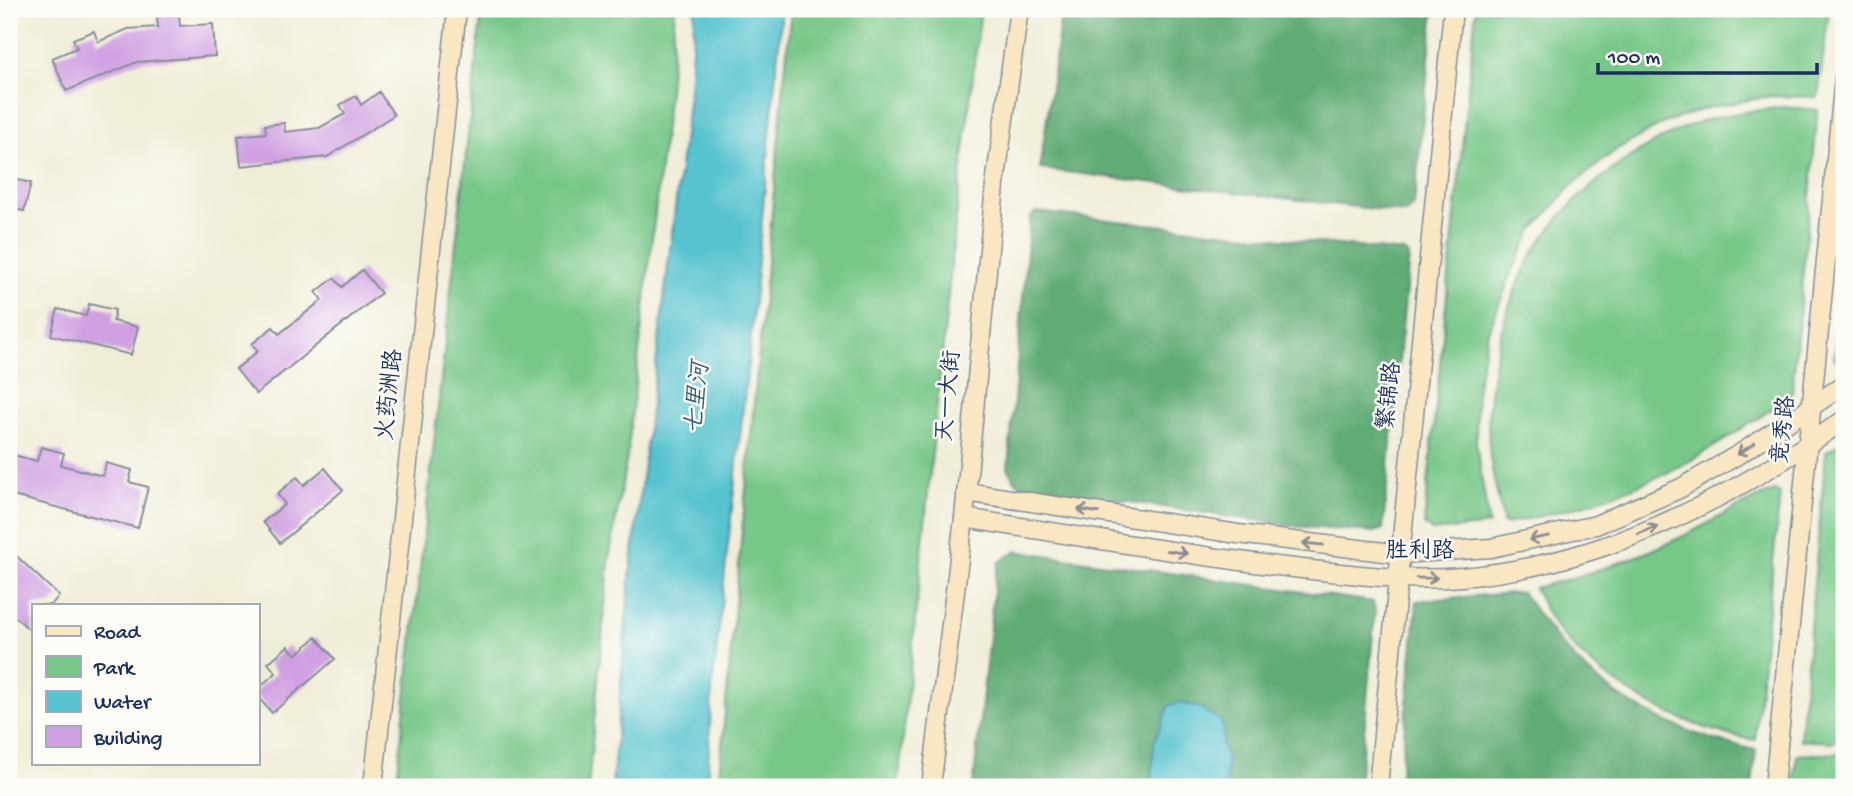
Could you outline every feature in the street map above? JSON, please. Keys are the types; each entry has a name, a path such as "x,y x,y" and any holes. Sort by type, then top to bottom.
{"street":[{"name":"火药洲路","path":"373,787 457,9"},
{"name":"天一大街","path":"931,787 964,518 995,185 1019,9"},
{"name":"繁锦路","path":"1378,787 1453,9"},
{"name":"竞秀路","path":"1774,787 1844,77"},
{"path":"966,492 1238,534 1400,554 1490,548 1596,525 1681,488 1741,453 1844,385"},
{"name":"胜利路","path":"964,518 1259,564 1398,579 1462,578 1536,566 1611,545 1692,512 1771,469 1844,420"}],"green space":[{"path":"482,9 675,9 669,91 627,456 610,553 588,787 396,787"},
{"path":"791,9 981,9 956,218 898,787 718,787"},
{"path":"1062,9 1434,9 1414,206 1406,213 1040,169"},
{"path":"1476,9 1671,9 1750,13 1789,9 1829,11 1818,97 1771,96 1711,107 1664,123 1617,149 1570,187 1533,230 1515,265 1488,332 1477,385 1476,442 1489,525 1432,531 1424,524"},
{"path":"1785,107 1818,110 1792,393 1786,400 1724,440 1665,474 1597,500 1504,524 1490,456 1489,404 1492,377 1504,323 1523,272 1535,250 1564,212 1582,195 1643,149 1686,127 1710,119"},
{"path":"1036,212 1403,252 1409,256 1383,529 1374,532 1292,526 1027,487 1016,482 1008,469 1030,218"},
{"path":"1844,268 1844,363 1840,363 1834,358"},
{"path":"1844,440 1844,739 1831,742 1800,740 1826,452"},
{"path":"1775,491 1780,494 1755,740 1726,734 1670,714 1616,683 1592,665 1571,644 1549,617 1534,588 1589,573 1642,554"},
{"path":"1016,551 1373,602 1375,611 1359,787 1223,787 1227,760 1222,743 1224,731 1151,768 1151,787 973,787 995,580 999,562"},
{"path":"1522,592 1578,662 1624,699 1688,731 1756,750 1752,787 1399,787 1417,601"},
{"path":"1844,753 1844,787 1793,787 1797,755"}],"water":[{"name":"七里河","path":"695,9 782,9 749,354 712,690 707,787 612,787 630,577 688,102"},
{"path":"1179,703 1199,707 1220,720 1227,760 1223,787 1151,787 1154,742 1169,705"}],"building":[{"path":"179,15 180,26 213,24 215,56 137,62 66,91 52,58 77,48 73,39 94,31 98,42 128,29 158,27 157,16"},
{"path":"379,92 394,115 327,157 241,166 238,136 266,133 265,125 284,123 285,132 319,128 345,114 340,105 356,96 361,105"},
{"path":"9,178 31,183 24,211 9,208"},
{"path":"362,270 381,293 256,394 236,369 258,351 252,344 273,327 279,334 322,300 316,292 334,278 342,287"},
{"path":"89,304 115,310 113,321 138,327 131,355 51,335 58,309 86,316"},
{"path":"41,447 64,453 61,465 103,476 106,463 132,470 129,482 148,487 138,528 9,495 9,471 13,455 37,461"},
{"path":"325,468 343,490 280,543 263,522 285,504 277,494 297,477 304,485"},
{"path":"9,549 59,596 52,604 32,604 32,632 9,611"},
{"path":"316,637 335,659 272,713 259,698 259,687 276,673 268,663 288,646 296,655"}]}
